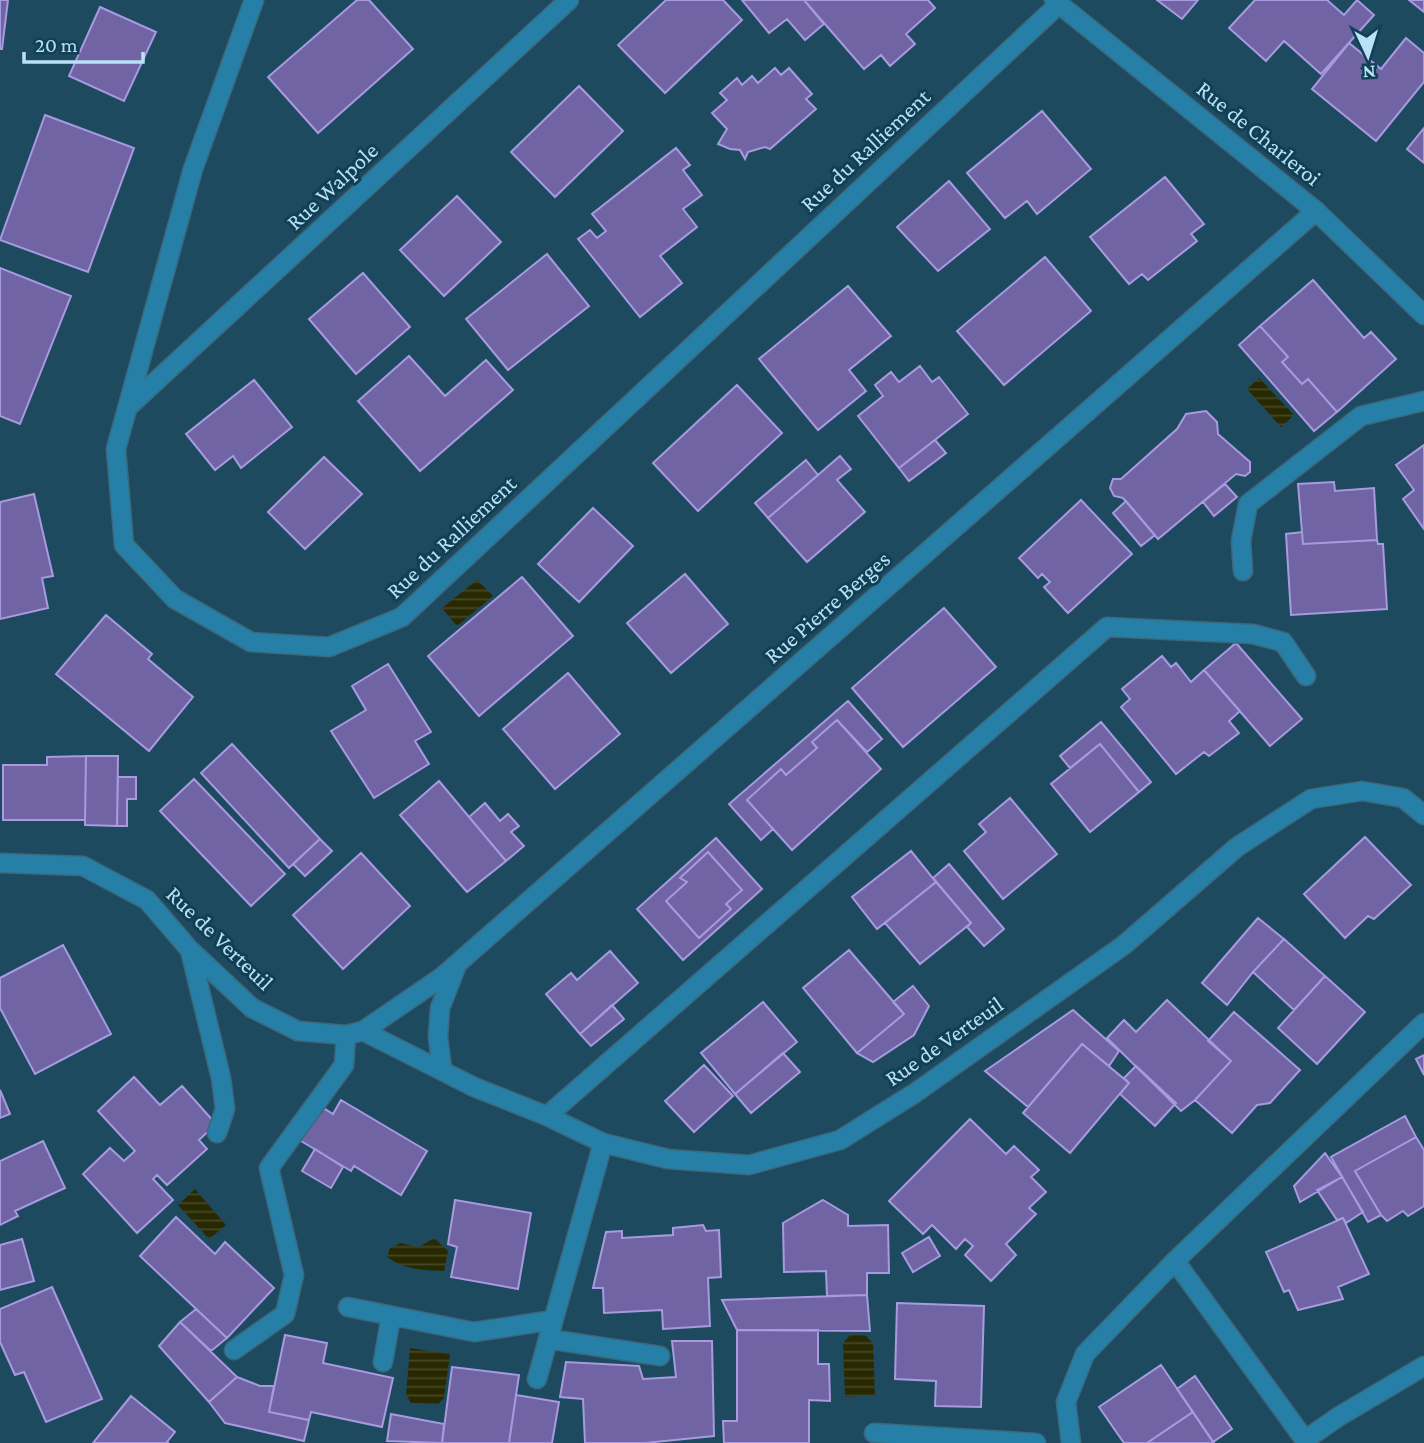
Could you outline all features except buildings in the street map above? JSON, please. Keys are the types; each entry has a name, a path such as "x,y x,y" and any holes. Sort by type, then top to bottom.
{"street":[{"name":"Rue du Ralliement","path":"254,0 193,169 116,449 124,545 175,599 251,642 329,647 402,617 1056,2"},
{"name":"Rue Walpole","path":"128,407 569,0"},
{"name":"Rue de Charleroi","path":"1056,2 1316,211 1424,315"},
{"name":"Rue Pierre Berges","path":"355,1033 442,977 1316,211"},
{"path":"1243,571 1241,541 1248,504 1361,416 1424,401"},
{"path":"547,1116 1107,628 1169,628 1253,634 1283,642 1306,676"},
{"name":"Rue de Verteuil","path":"0,863 83,866 147,900 190,950 252,1007 298,1031 355,1033 442,1069 474,1087 547,1116 603,1143 668,1159 749,1165 840,1140 915,1093 1124,944 1237,847 1311,799 1362,791 1403,798 1424,815"},
{"path":"190,950 221,1078 225,1109 217,1133"},
{"path":"442,1069 438,1038 440,1008 457,963"},
{"path":"1071,1443 1066,1402 1085,1354 1175,1261 1424,1023"},
{"path":"234,1350 285,1314 294,1275 269,1168 344,1065 355,1033"},
{"path":"537,1379 603,1143"},
{"path":"1175,1261 1306,1442 1338,1417 1424,1367"},
{"path":"348,1307 474,1332 553,1320"},
{"path":"383,1362 391,1316"},
{"path":"548,1339 660,1356"},
{"path":"874,1433 1036,1443"}],"shaded area":[{"path":"1259,378 1294,415 1281,427 1247,389"},
{"path":"477,580 493,596 457,626 442,608"},
{"path":"195,1189 226,1225 209,1239 178,1205"},
{"path":"434,1238 448,1251 444,1271 407,1267 387,1257 390,1248 400,1243 419,1247"},
{"path":"851,1334 865,1335 873,1343 875,1395 845,1397 843,1343"},
{"path":"410,1348 450,1354 444,1398 438,1404 411,1403 406,1395"}]}
